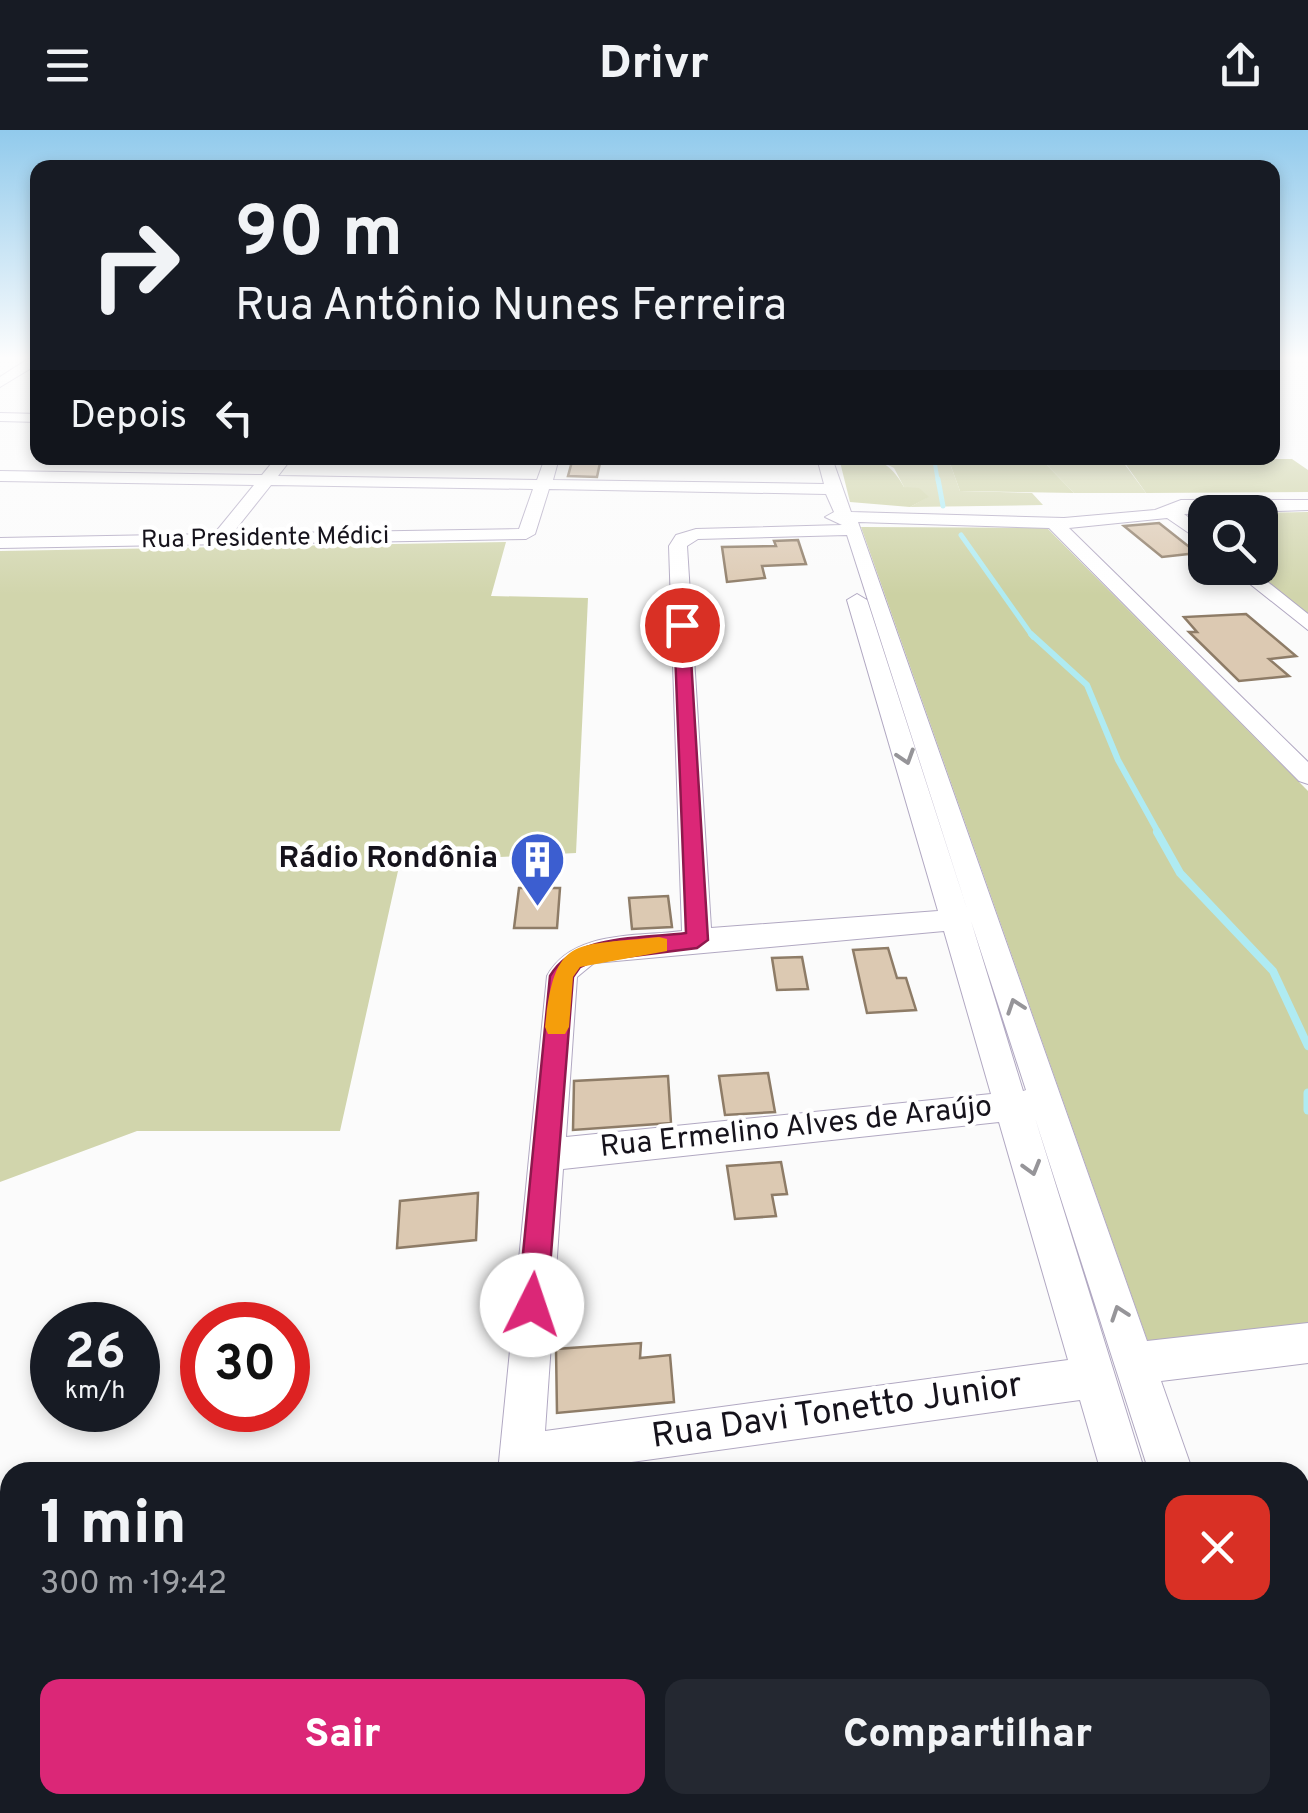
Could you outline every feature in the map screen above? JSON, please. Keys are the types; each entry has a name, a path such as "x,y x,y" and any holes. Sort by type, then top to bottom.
{"street":[{"path":"218,540 278,465"},
{"path":"544,484 550,465"},
{"path":"827,465 958,920 1136,1363 1168,1462"},
{"path":"0,476 544,484 839,514 1053,522 1172,513 1188,508"},
{"name":"Rua Presidente Médici","path":"0,543 529,534 544,484"},
{"path":"1278,504 1308,504"},
{"path":"976,518 1188,505"},
{"path":"1172,513 1188,526"},
{"path":"697,940 678,546 682,539 704,534 839,514"},
{"path":"839,514 1030,1104 1093,1377 1121,1462"},
{"path":"1053,522 1308,776"},
{"path":"1260,585 1308,624"},
{"path":"520,1462 562,976 572,961 590,953 697,940 958,920"},
{"name":"Rua Ermelino Alves de Araújo","path":"544,1154 1030,1104"},
{"path":"1136,1363 1308,1344"},
{"name":"Rua Davi Tonetto Junior","path":"533,1462 1093,1377"}],"green space":[{"path":"1280,459 1292,459 1308,470 1308,492 1146,493 1126,465 1280,465"},
{"path":"841,465 886,465 904,487 919,488 929,497 910,507 850,502"},
{"path":"888,465 951,465 960,491 1032,493 1043,505 910,507 928,497 904,487"},
{"path":"951,465 1047,465 1074,493 960,491"},
{"path":"1047,465 1125,465 1146,493 1074,493"},
{"path":"1308,512 1308,614 1271,585 1278,585 1278,513"},
{"path":"861,527 1047,528 1308,791 1308,1323 1148,1342"},
{"path":"506,542 491,596 588,598 576,853 400,862 340,1131 137,1131 0,1182 0,551"}],"building":[{"path":"571,465 600,465 597,477 568,476"},
{"path":"1159,523 1188,546 1188,554 1162,557 1124,526"},
{"path":"798,540 806,564 762,566 765,578 727,582 722,547 776,546 774,541"},
{"path":"1246,614 1296,656 1269,659 1289,676 1239,681 1189,632 1197,632 1184,617"},
{"name":"Rádio Rondônia","path":"519,888 560,888 557,928 514,928"},
{"path":"668,896 672,927 632,929 629,898"},
{"path":"888,948 897,978 906,978 916,1010 867,1013 853,950"},
{"path":"802,957 808,989 777,990 772,958"},
{"path":"768,1073 775,1112 725,1115 719,1076"},
{"path":"668,1076 671,1123 573,1130 574,1081"},
{"path":"781,1162 787,1194 772,1195 776,1216 735,1219 727,1166"},
{"path":"478,1193 476,1240 397,1248 400,1201"},
{"path":"641,1343 640,1358 670,1355 674,1402 557,1413 556,1349"}],"waterway":[{"path":"935,465 938,482"},
{"path":"938,479 943,506"},
{"path":"961,535 1033,637"},
{"path":"1031,634 1087,685 1118,760 1159,834"},
{"path":"1157,832 1180,873 1273,971 1308,1046"},
{"path":"1308,1093 1308,1110"}],"slow traffic":[{"path":"557,1027 562,976 572,961 590,953 659,945"}],"place":[{"name":"Rádio Rondônia","path":"537,908"}],"route":[{"path":"532,1305 562,976 572,961 590,953 697,940 682,625"}]}
